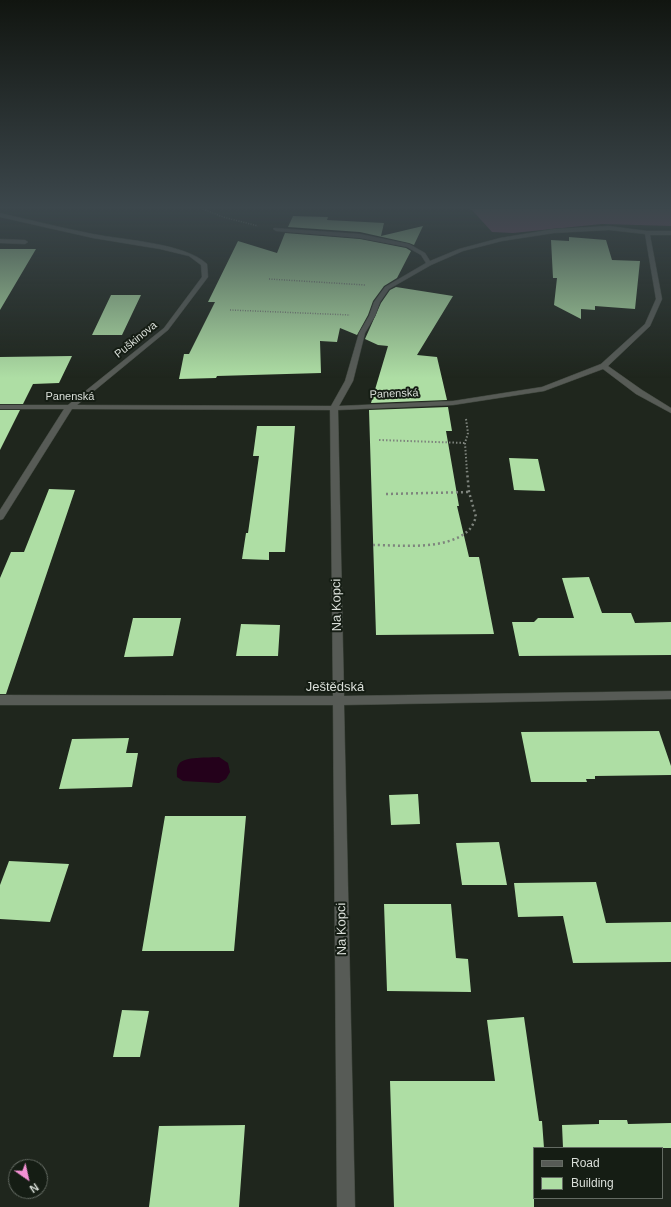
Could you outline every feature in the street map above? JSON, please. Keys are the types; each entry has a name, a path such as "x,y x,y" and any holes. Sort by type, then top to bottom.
{"street":[{"name":"Puškinova","path":"0,517 69,408 166,330 205,277 204,265"},
{"path":"334,408 349,382 362,333 372,316 376,302 387,288 427,265"},
{"name":"Panenská","path":"0,407 334,408 453,403 544,388 604,366 648,325 659,299 653,265"},
{"path":"604,366 639,392 671,411"},
{"name":"Na Kopci","path":"334,408 346,1207"},
{"name":"Ještědská","path":"0,700 338,701 671,695"}],"path":[{"path":"269,279 387,288"},
{"path":"230,310 372,316"},
{"path":"373,545 432,544 458,539 470,530 476,517 469,492 465,443 468,433 466,419 453,403"},
{"path":"379,440 465,443"},
{"path":"386,494 469,492"}],"shaded area":[{"path":"219,757 228,763 230,772 226,779 219,783 183,781 177,777 177,767 182,761 197,758"}],"building":[{"path":"0,265 26,265 0,310"},
{"path":"226,265 404,265 397,278 384,286 373,301 368,315 357,335 340,328 337,342 320,341 321,373 217,376 216,378 179,379 184,354 189,354 215,302 208,302"},
{"path":"552,265 640,265 635,309 595,306 595,310 581,309 581,319 554,305 557,278 553,278"},
{"path":"396,287 453,296 417,355 437,357 447,400 371,403 388,346 378,345 365,339 381,303 390,290"},
{"path":"111,295 141,295 122,335 92,335"},
{"path":"72,356 59,383 33,384 23,404 0,404 0,357"},
{"path":"448,407 452,431 446,431 459,506 457,506 469,557 479,557 494,634 376,635 369,410"},
{"path":"0,410 20,410 0,450"},
{"path":"257,426 295,426 285,552 269,552 269,560 242,559 246,533 248,533 259,456 253,456"},
{"path":"509,458 538,459 545,491 514,490"},
{"path":"49,489 75,490 6,694 0,694 0,578 11,552 24,552"},
{"path":"589,577 602,613 631,613 635,623 671,622 671,655 519,656 512,622 534,622 538,618 574,618 562,578"},
{"path":"133,618 181,618 173,656 124,657"},
{"path":"241,624 280,625 278,656 236,656"},
{"path":"659,731 671,766 671,775 595,776 595,779 586,779 587,782 531,782 521,732"},
{"path":"129,738 126,753 138,753 132,787 59,789 72,739"},
{"path":"418,794 420,824 391,825 389,795"},
{"path":"165,816 246,816 234,951 142,951"},
{"path":"499,842 507,885 462,885 456,843"},
{"path":"9,861 69,864 50,922 0,919 0,885"},
{"path":"596,882 606,923 671,922 671,962 573,963 563,916 518,917 514,883"},
{"path":"384,904 451,904 456,958 468,959 471,992 387,991"},
{"path":"122,1010 149,1011 140,1057 113,1057"},
{"path":"524,1017 539,1121 542,1121 544,1147 533,1147 534,1207 394,1207 390,1081 495,1081 487,1020"},
{"path":"599,1120 627,1120 628,1124 671,1123 671,1148 563,1147 562,1125 599,1124"},
{"path":"245,1125 239,1207 149,1207 159,1126"}]}
